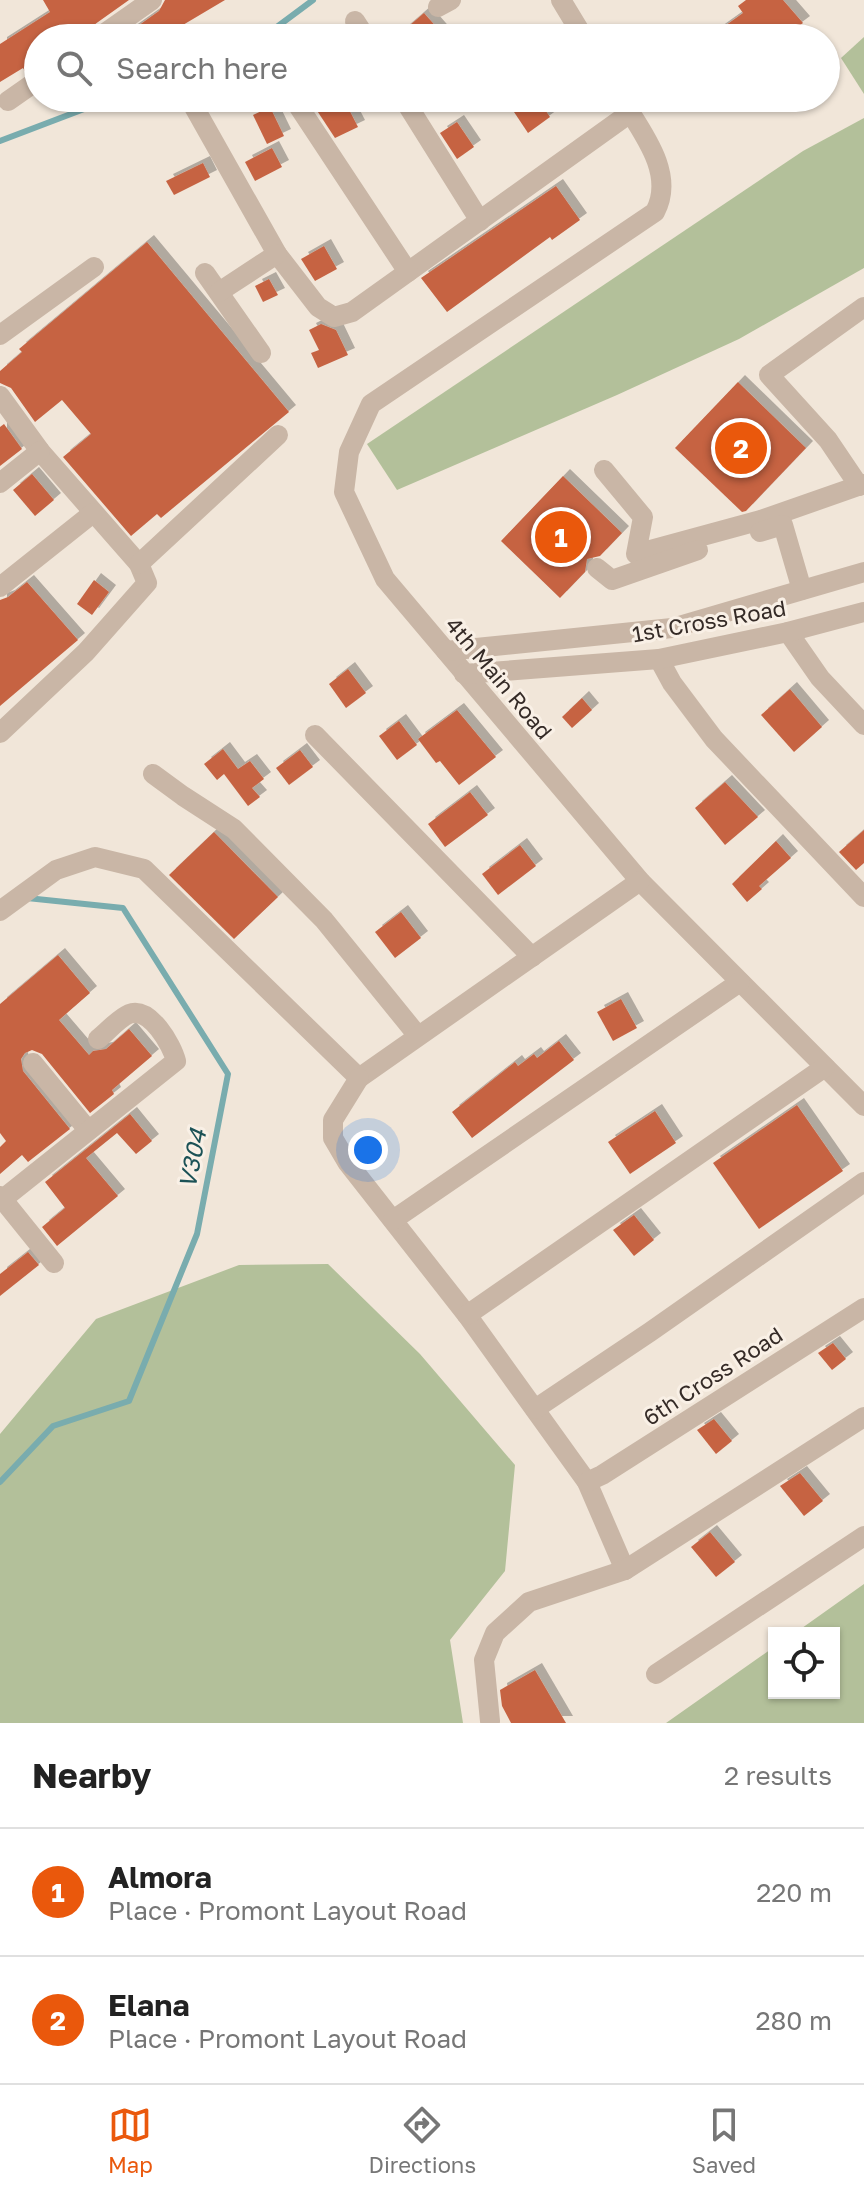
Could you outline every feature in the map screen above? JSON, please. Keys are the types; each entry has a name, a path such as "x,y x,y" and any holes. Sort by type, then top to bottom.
{"street":[{"path":"118,24 152,0"},
{"path":"561,0 576,24"},
{"path":"8,101 24,90"},
{"path":"197,112 277,254 318,307 334,317 352,312 480,221 618,112"},
{"path":"302,112 408,272"},
{"path":"412,112 480,221"},
{"name":"4th Main Road","path":"630,112 652,149 660,173 661,200 655,212 371,404 349,452 344,492 385,579 464,674 640,881 864,1106"},
{"path":"219,292 277,254"},
{"path":"0,335 94,267"},
{"path":"205,273 261,353"},
{"path":"604,470 643,517 636,554 761,520 862,485 828,440 769,375 864,307"},
{"path":"0,396 40,451 139,564 147,583 86,652 0,733"},
{"path":"139,564 278,435"},
{"path":"0,483 40,451"},
{"path":"0,587 93,513"},
{"path":"597,568 612,580 724,541 783,525 802,590"},
{"path":"446,651 672,628 864,572"},
{"name":"1st Cross Road","path":"464,674 659,659 788,632 864,612"},
{"path":"788,632 820,678 864,725"},
{"path":"659,659 672,683 714,739 864,897"},
{"path":"315,735 532,957"},
{"path":"153,774 234,829 324,920 418,1036"},
{"path":"1,911 56,870 95,857 144,869 359,1078"},
{"path":"625,1570 587,1482 467,1315 347,1162 333,1138 333,1120 359,1078 640,881"},
{"path":"393,1220 740,982"},
{"path":"54,1263 1,1198 176,1061 172,1046 147,1016 138,1013 128,1014 98,1039"},
{"path":"33,1063 88,1130"},
{"path":"467,1315 825,1067"},
{"path":"535,1409 864,1182"},
{"name":"6th Cross Road","path":"587,1482 864,1308"},
{"path":"490,1721 484,1660 495,1633 529,1602 625,1570 860,1427"},
{"path":"656,1674 864,1536"}],"green space":[{"path":"864,37 864,94 841,58"},
{"path":"864,118 864,268 739,339 397,490 367,444 803,151"},
{"path":"328,1264 420,1354 515,1465 505,1571 450,1640 463,1723 0,1723 0,1434 96,1319 239,1265"},
{"path":"864,1584 864,1723 666,1723 768,1651 768,1699 840,1699 840,1627 803,1627"}],"building":[{"path":"43,0 129,0 95,24 31,24 50,12"},
{"path":"165,0 225,0 185,24 141,24 159,11"},
{"path":"746,0 783,0 803,23 728,24 743,13 738,6"},
{"path":"424,13 434,24 411,24"},
{"path":"24,29 24,70 0,82 0,44"},
{"path":"272,112 284,136 267,144 253,115"},
{"path":"318,112 350,112 358,127 335,138"},
{"path":"514,112 547,112 550,117 528,133"},
{"path":"457,122 474,147 457,159 440,133"},
{"path":"272,148 282,167 255,181 245,162"},
{"path":"203,163 210,177 174,195 166,181"},
{"path":"556,186 580,220 552,240 550,237 447,312 421,278"},
{"path":"147,242 289,412 161,518 157,514 131,536 63,457 91,434 62,400 35,422 11,388 0,383 0,371 22,352 19,349"},
{"path":"324,246 337,269 315,281 301,259"},
{"path":"269,279 278,295 263,302 255,286"},
{"path":"321,324 336,330 348,355 318,368 311,353 319,350 309,330"},
{"path":"738,382 806,448 742,512 675,448"},
{"path":"4,424 22,449 0,466 0,427"},
{"path":"32,474 54,500 35,516 13,490"},
{"path":"563,476 622,533 600,556 587,559 585,572 560,598 501,541"},
{"path":"94,580 109,592 92,615 77,604"},
{"path":"27,582 78,640 0,706 0,600"},
{"path":"348,669 366,693 346,708 329,684"},
{"path":"790,689 822,727 794,752 761,715"},
{"path":"582,698 592,710 572,728 562,717"},
{"path":"457,710 496,757 459,785 440,761 436,763 418,739"},
{"path":"399,721 417,745 397,760 379,736"},
{"path":"223,749 238,769 250,761 264,779 252,788 260,797 248,806 224,774 217,780 204,764"},
{"path":"300,750 313,767 289,785 276,768"},
{"path":"725,782 758,817 725,845 695,808"},
{"path":"470,792 488,815 445,847 428,824"},
{"path":"864,830 864,863 856,870 839,852"},
{"path":"214,832 278,897 234,939 169,875"},
{"path":"776,841 791,858 759,886 762,889 747,902 732,884"},
{"path":"520,845 536,866 498,895 482,874"},
{"path":"401,912 421,938 395,958 375,932"},
{"path":"58,955 90,993 59,1020 89,1055 93,1051 106,1049 129,1029 152,1056 90,1113 42,1054 32,1050 25,1053 21,1059 23,1071 70,1129 28,1162 22,1155 0,1174 0,1147 6,1141 0,1133 0,1004"},
{"path":"621,999 637,1028 613,1041 597,1012"},
{"path":"559,1041 574,1060 472,1138 452,1112 515,1062 518,1066 534,1054 537,1058"},
{"path":"797,1105 843,1171 759,1229 713,1163"},
{"path":"655,1111 676,1143 630,1174 608,1142"},
{"path":"130,1114 152,1141 136,1154 117,1133 86,1158 118,1196 57,1246 42,1227 65,1208 45,1182"},
{"path":"634,1215 654,1240 634,1256 613,1230"},
{"path":"28,1252 39,1265 0,1296 0,1274"},
{"path":"833,1343 846,1359 832,1370 818,1353"},
{"path":"714,1419 732,1441 716,1454 697,1430"},
{"path":"800,1473 823,1501 804,1516 780,1486"},
{"path":"710,1532 735,1562 716,1577 691,1547"},
{"path":"535,1670 566,1723 511,1723 502,1706 500,1690"}],"waterway":[{"name":"V304","path":"281,24 313,0"},
{"name":"V304","path":"0,141 76,112"},
{"name":"V304","path":"0,1482 53,1426 129,1401 197,1234 228,1074 123,908 27,898"}],"place":[{"name":"Elana","path":"741,448"},
{"name":"Almora","path":"561,537"}]}
